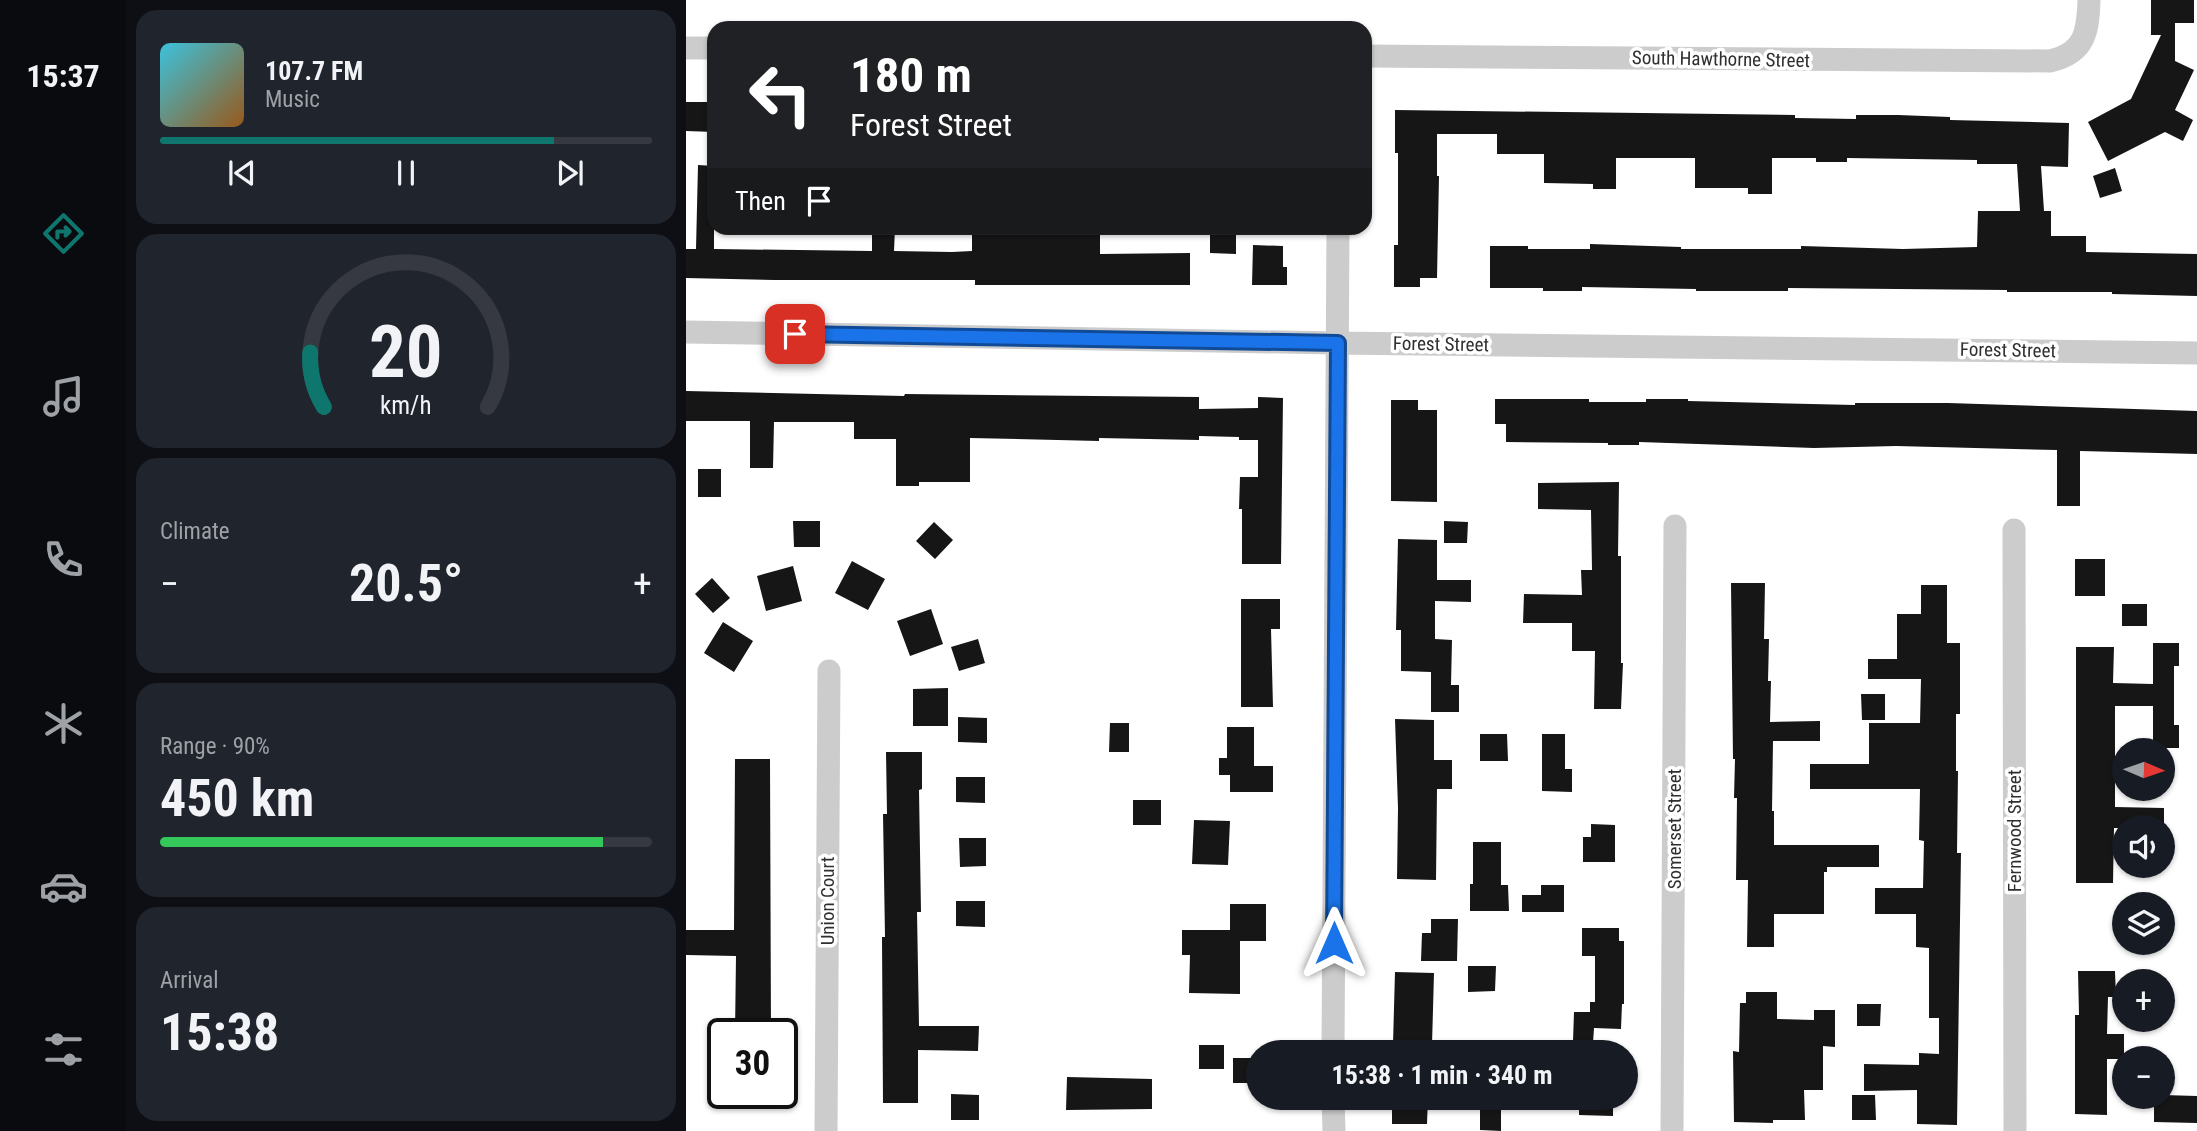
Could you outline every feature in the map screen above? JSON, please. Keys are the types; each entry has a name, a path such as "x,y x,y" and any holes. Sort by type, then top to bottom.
{"street":[{"name":"South Hawthorne Street","path":"1372,56 2050,61 2066,58 2082,42 2088,26 2089,0"},
{"path":"686,47 707,48"},
{"path":"1334,1040 1338,235"},
{"name":"Forest Street","path":"686,332 2197,353"},
{"name":"Somerset Street","path":"1672,1131 1675,526"},
{"name":"Fernwood Street","path":"2014,530 2015,1131"},
{"name":"Union Court","path":"826,1131 829,671"},
{"path":"1333,1110 1334,1131"}],"building":[{"path":"2151,0 2194,0 2194,23 2175,23 2175,61 2194,70 2175,110 2193,120 2183,141 2165,132 2108,161 2088,122 2131,99 2161,35 2151,35"},
{"path":"686,102 707,102 707,132 686,131"},
{"path":"1395,110 1795,115 1795,118 1856,119 1856,115 1898,115 1950,117 1950,120 2069,123 2068,167 2041,166 2044,211 2051,211 2051,236 2086,236 2086,252 2197,254 2197,296 2007,290 1788,288 1788,291 1696,291 1582,287 1582,291 1543,291 1543,288 1490,288 1490,246 1528,246 1528,249 1590,249 1590,244 1681,249 1801,249 1801,246 1903,249 1977,247 1978,211 2020,211 2017,164 1977,164 1977,160 1847,158 1847,162 1816,162 1816,158 1772,158 1772,194 1748,194 1748,188 1695,188 1695,158 1616,158 1616,189 1593,189 1593,184 1544,183 1544,154 1497,154 1497,134 1437,134 1437,278 1420,278 1420,287 1394,287 1394,245 1398,245"},
{"path":"698,165 707,166 707,235 714,235 714,249 872,251 872,235 895,235 894,251 952,252 972,251 972,235 1100,235 1100,254 1190,253 1190,285 975,285 975,280 686,278 686,249 696,249"},
{"path":"2115,168 2122,191 2100,198 2093,176"},
{"path":"1210,235 1236,235 1236,254 1210,253"},
{"path":"1253,245 1283,246 1283,267 1287,267 1287,285 1252,285"},
{"path":"686,391 904,396 1199,397 1199,409 1258,408 1258,397 1283,398 1281,564 1242,564 1240,477 1258,477 1258,440 1199,436 1199,440 1099,438 1099,441 970,438 970,482 919,482 919,486 896,486 896,439 854,439 854,422 774,422 773,468 750,468 750,421 686,421"},
{"path":"1495,399 1646,402 1646,399 1688,399 1855,405 1948,403 2197,411 2197,454 2080,451 2080,506 2057,506 2057,450 1506,442 1506,424 1495,424"},
{"path":"1391,400 1418,400 1418,410 1437,410 1437,502 1391,501"},
{"path":"698,469 721,469 721,497 698,497"},
{"path":"1619,482 1618,556 1621,556 1623,663 1621,709 1594,709 1595,651 1572,651 1572,623 1523,623 1524,594 1582,595 1581,570 1592,570 1591,510 1538,509 1538,483"},
{"path":"793,521 820,521 820,547 794,547"},
{"path":"1444,521 1468,522 1467,543 1444,543"},
{"path":"934,522 953,540 935,559 916,541"},
{"path":"1398,539 1437,540 1437,580 1471,580 1471,602 1435,601 1435,639 1452,640 1451,685 1459,685 1459,712 1431,712 1431,672 1401,671 1401,630 1396,630"},
{"path":"2075,559 2105,559 2105,596 2075,596"},
{"path":"852,561 885,579 868,610 835,593"},
{"path":"793,566 802,601 766,611 757,576"},
{"path":"712,578 730,598 713,613 695,594"},
{"path":"1731,583 1765,583 1764,639 1769,639 1770,722 1820,721 1820,741 1773,741 1774,845 1879,845 1879,867 1827,867 1827,872 1824,872 1824,914 1774,914 1774,947 1747,947 1748,880 1736,880 1737,798 1734,798"},
{"path":"1921,585 1947,585 1947,643 1960,643 1960,714 1956,714 1957,853 1961,853 1957,1125 1917,1124 1917,1090 1864,1091 1864,1064 1919,1065 1919,1053 1939,1054 1939,1018 1929,1018 1929,948 1916,947 1916,914 1875,914 1875,888 1923,888 1924,841 1919,840 1920,789 1810,789 1810,764 1869,764 1869,723 1920,723 1921,679 1868,679 1868,659 1897,659 1897,614 1921,614"},
{"path":"1241,599 1280,599 1280,629 1271,629 1273,707 1241,707"},
{"path":"2122,604 2147,604 2147,626 2122,626"},
{"path":"931,609 943,644 910,656 897,621"},
{"path":"723,622 753,641 734,672 704,653"},
{"path":"978,639 985,663 959,671 951,647"},
{"path":"2153,643 2179,643 2179,666 2174,666 2174,725 2179,725 2179,748 2175,748 2175,738 2153,738 2153,706 2115,706 2112,802 2115,802 2115,807 2164,808 2164,815 2112,815 2113,883 2076,883 2076,647 2114,647 2113,683 2153,684"},
{"path":"948,688 948,726 913,726 913,689"},
{"path":"1861,694 1885,694 1885,720 1862,720"},
{"path":"958,717 987,718 987,743 958,742"},
{"path":"1395,719 1434,720 1434,760 1452,760 1452,789 1437,789 1436,880 1397,879"},
{"path":"1110,723 1129,723 1129,752 1109,752"},
{"path":"1227,727 1254,727 1254,766 1273,766 1273,792 1230,792 1230,775 1219,775 1219,758 1227,758"},
{"path":"1480,734 1507,734 1508,761 1480,761"},
{"path":"1542,734 1565,734 1565,769 1572,769 1572,792 1542,791"},
{"path":"886,752 922,752 922,789 919,790 921,912 917,912 919,1026 979,1026 978,1051 918,1050 918,1103 883,1103 883,814 887,814"},
{"path":"735,759 770,759 771,1018 735,1018 736,956 686,955 686,930 734,930"},
{"path":"956,777 985,777 985,803 956,802"},
{"path":"1133,800 1161,800 1161,825 1133,825"},
{"path":"1194,820 1230,821 1228,865 1192,864"},
{"path":"1591,824 1615,825 1615,862 1583,862 1583,837 1591,837"},
{"path":"959,838 986,838 986,866 960,867"},
{"path":"1473,842 1501,842 1501,885 1508,885 1509,911 1470,911"},
{"path":"1541,885 1564,885 1564,912 1522,912 1522,895 1541,895"},
{"path":"956,901 985,901 985,927 956,926"},
{"path":"1230,904 1266,904 1266,941 1240,941 1240,994 1189,993 1190,955 1182,955 1182,930 1230,930"},
{"path":"1431,919 1458,919 1457,961 1421,961 1422,933 1431,933"},
{"path":"1582,928 1619,928 1619,941 1624,941 1624,1004 1621,1029 1594,1028 1593,1040 1573,1040 1574,1012 1590,1012 1590,1002 1595,1002 1595,956 1582,956"},
{"path":"1468,966 1496,966 1495,991 1468,992"},
{"path":"2078,971 2112,971 2107,1034 2124,1034 2124,1046 2112,1046 2112,1059 2107,1059 2107,1115 2075,1114 2075,1015 2079,1015"},
{"path":"1395,972 1434,973 1432,1040 1393,1040"},
{"path":"1746,992 1777,992 1777,1019 1814,1020 1814,1010 1835,1010 1835,1047 1823,1046 1823,1090 1804,1090 1805,1120 1734,1122 1733,1051 1739,1052 1740,1003 1746,1003"},
{"path":"1857,1004 1881,1004 1880,1026 1857,1026"},
{"path":"1199,1045 1224,1045 1224,1069 1199,1069"},
{"path":"1233,1058 1246,1058 1246,1083 1233,1083"},
{"path":"1067,1077 1152,1079 1152,1109 1066,1110"},
{"path":"951,1094 979,1095 979,1120 951,1120"},
{"path":"1852,1095 1875,1095 1876,1120 1852,1120"},
{"path":"2175,1095 2197,1096 2197,1123 2154,1122 2154,1109 2175,1109"},
{"path":"1392,1110 1428,1110 1427,1124 1392,1124"},
{"path":"1480,1110 1501,1110 1501,1131 1480,1130"},
{"path":"1579,1110 1613,1110 1613,1116 1579,1115"}],"route":[{"path":"795,334 1338,343 1334,943"}]}
